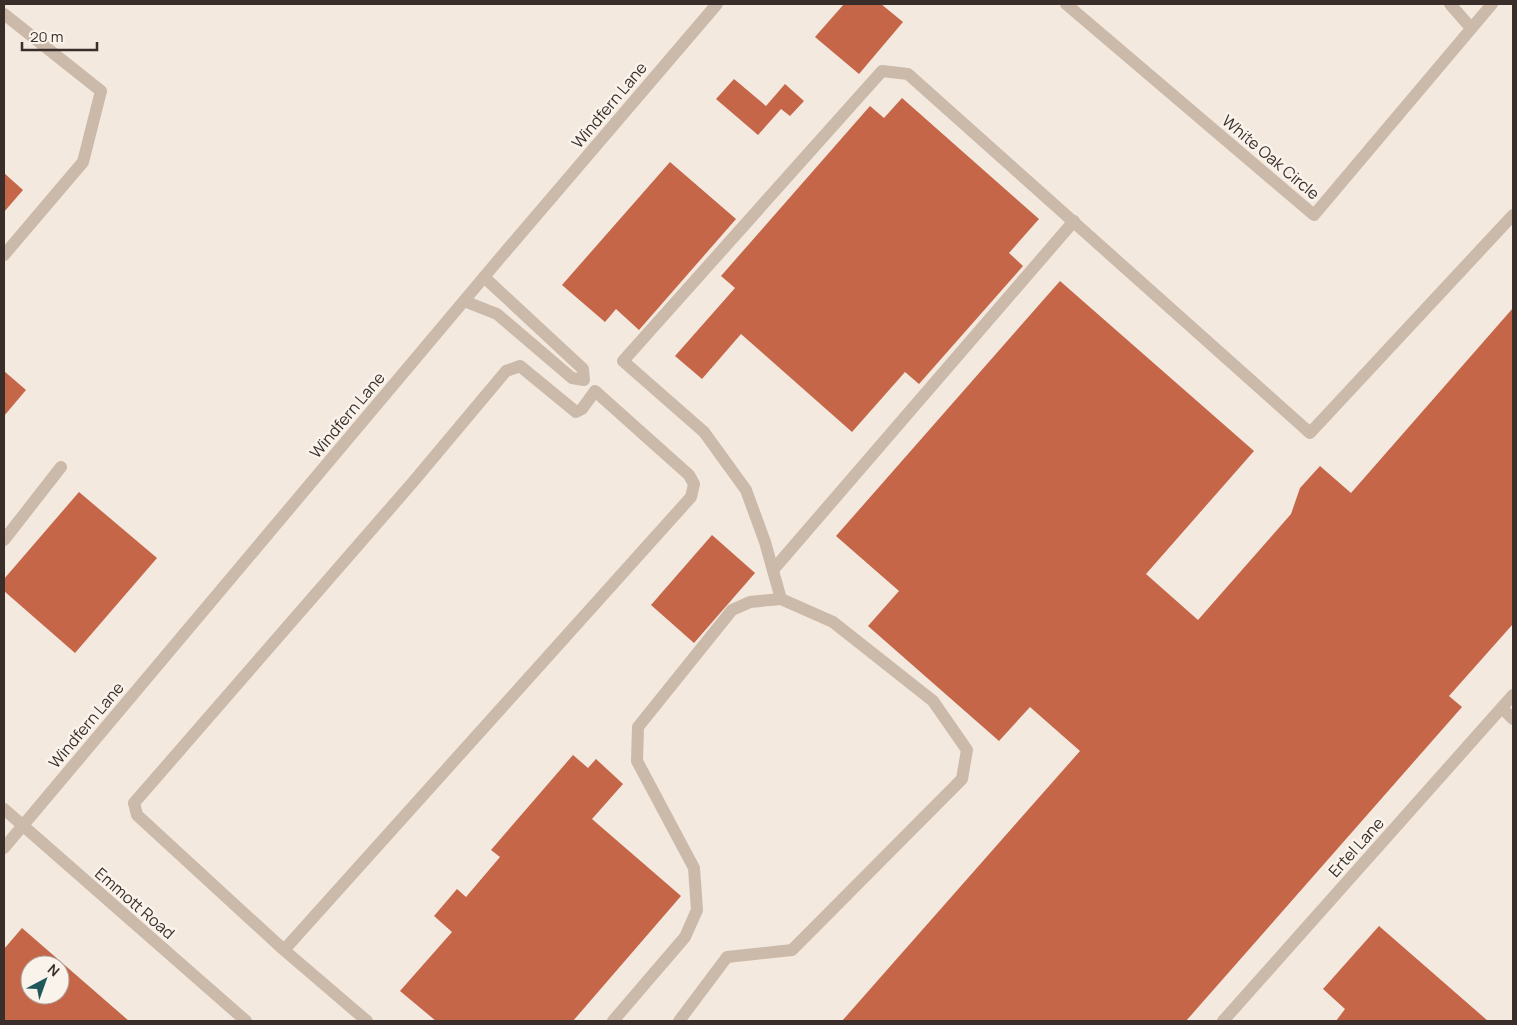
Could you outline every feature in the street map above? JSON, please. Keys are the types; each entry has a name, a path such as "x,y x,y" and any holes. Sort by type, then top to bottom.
{"street":[{"name":"Windfern Lane","path":"4,848 484,277 717,4"},
{"name":"White Oak Circle","path":"1066,4 1314,215 1492,4"},
{"path":"1450,4 1471,28"},
{"path":"4,14 101,91 83,162 4,255"},
{"path":"781,599 746,490 704,432 623,361 882,71 908,74 1310,433 1513,215"},
{"path":"773,570 1074,221"},
{"path":"484,277 583,369 584,380"},
{"path":"284,950 691,497 694,484 689,475 584,380 572,378 497,314 464,301"},
{"path":"367,1021 284,950 137,814 134,803 413,482 506,371 520,366 576,412 582,409 595,391"},
{"path":"4,540 61,467"},
{"path":"612,1021 685,937 697,910 694,868 637,761 638,727 732,610 750,602 781,599 833,622 933,701 967,750 962,779 792,950 727,957 679,1021"},
{"name":"Ertel Lane","path":"1223,1021 1513,695"},
{"path":"1502,708 1513,719"},
{"name":"Emmott Road","path":"4,809 232,1017 246,1021"}],"building":[{"path":"844,4 881,4 903,22 859,74 815,37"},
{"path":"734,79 766,106 785,84 804,101 790,116 781,109 758,135 716,99"},
{"path":"902,98 1039,219 1009,253 1023,266 919,384 905,372 852,432 741,334 702,379 675,356 735,288 721,276 870,106 884,118"},
{"path":"670,162 736,219 639,330 616,309 605,322 562,285"},
{"path":"4,173 23,190 4,212"},
{"path":"1060,281 1254,451 1146,574 1198,620 1291,514 1300,488 1320,466 1351,493 1513,308 1513,624 1449,696 1462,707 1186,1021 842,1021 1080,751 1030,707 999,741 868,626 899,591 836,536"},
{"path":"4,371 26,390 4,416"},
{"path":"79,492 157,558 75,653 4,591 4,579"},
{"path":"712,535 755,573 694,643 651,605"},
{"path":"573,755 588,768 596,759 623,784 592,819 681,896 573,1021 436,1021 400,991 452,932 434,916 457,889 466,897 500,857 491,850"},
{"path":"1379,926 1488,1021 1336,1021 1345,1009 1323,989"},
{"path":"22,928 53,955 20,955 20,1005 70,1005 70,970 129,1021 4,1021 4,949"}]}
